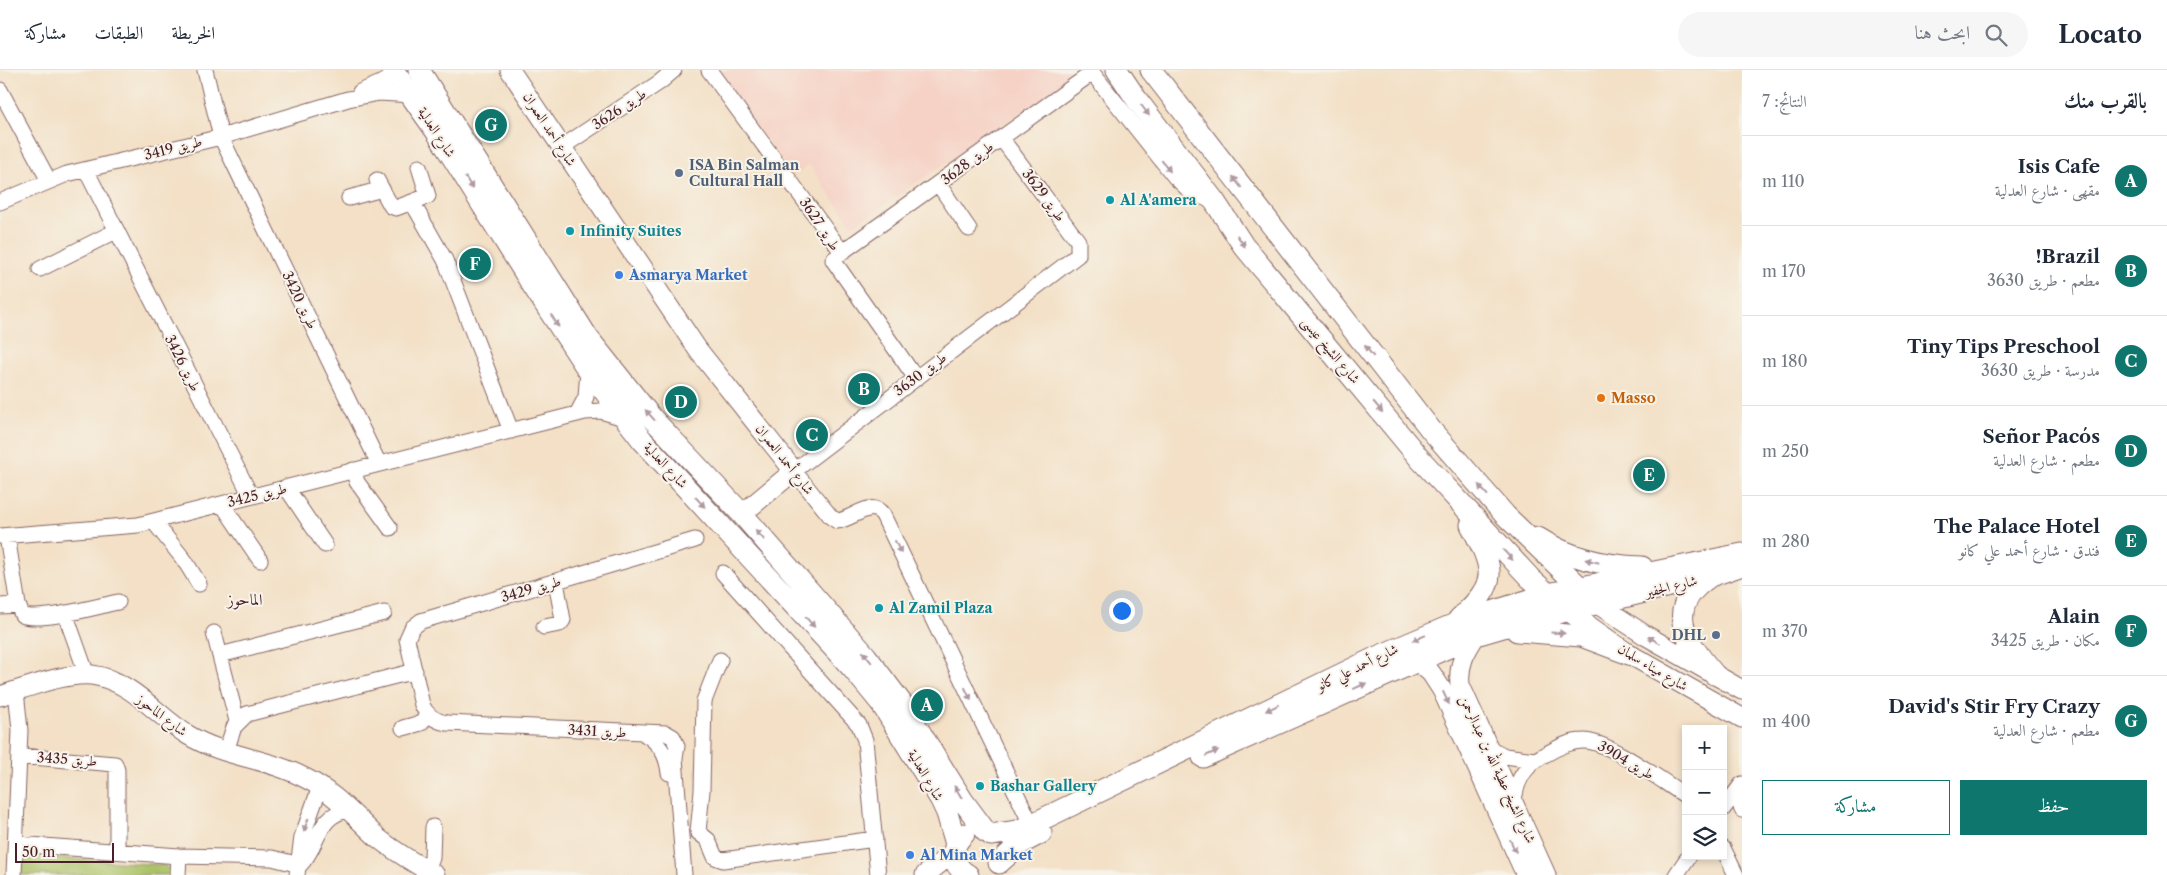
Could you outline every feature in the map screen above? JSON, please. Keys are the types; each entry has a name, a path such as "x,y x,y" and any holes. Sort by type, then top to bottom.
{"main road":[{"name":"شارع العدلية","path":"419,70 588,338 651,417 742,514 866,656 903,704 963,801 999,844 1000,857 992,869"},
{"name":"شارع الشيخ عيسى","path":"1117,70 1137,100 1215,202 1243,245 1420,459 1548,594 1568,611"},
{"name":"شارع الشيخ عيسى","path":"1151,70 1431,430 1505,515 1599,605"},
{"name":"شارع العدلية","path":"395,73 412,95 588,370 624,418 881,703 948,813 957,866 968,875"},
{"path":"395,73 409,79 431,104 445,112"},
{"path":"1455,624 1479,601 1489,583 1488,566 1482,546 1458,500"},
{"path":"1505,515 1555,548 1588,560 1632,566 1675,567"},
{"name":"شارع أحمد علي كانو","path":"992,869 1020,844 1326,691 1403,645 1455,624 1548,594 1742,554"},
{"name":"شارع الجفير","path":"1599,605 1710,576 1742,565"},
{"path":"1710,576 1689,594 1683,609 1682,623 1692,647 1714,674"},
{"name":"شارع أحمد علي كانو","path":"955,848 965,833 979,830 988,833 1018,831 1326,691 1416,660 1484,632 1599,605"},
{"path":"1484,632 1573,634 1597,640 1629,654"}],"street":[{"name":"طريق 3420","path":"205,70 221,136 379,464"},
{"name":"شارع أحمد العمران","path":"510,70 698,350 831,517 837,521 872,508 880,510 1031,824"},
{"name":"طريق 3626","path":"562,147 660,82 674,70"},
{"name":"طريق 3627","path":"709,70 842,252 833,260 915,378"},
{"name":"طريق 3628","path":"842,252 938,185 1091,72"},
{"path":"1091,72 1175,177 1192,192 1215,202"},
{"name":"طريق 3419","path":"348,99 395,73"},
{"path":"0,90 49,181"},
{"name":"طريق 3419","path":"0,202 49,181 86,170 221,136 348,99 379,93 412,95"},
{"name":"طريق 3629","path":"1001,138 1078,241 1078,255"},
{"path":"349,198 380,185 393,208 412,202 429,194 419,167"},
{"name":"طريق 3426","path":"86,170 251,496"},
{"path":"938,185 969,229"},
{"path":"412,202 445,260 511,431"},
{"path":"40,269 116,231"},
{"name":"طريق 3630","path":"742,514 794,471 1078,255"},
{"path":"578,414 586,397 588,370"},
{"name":"طريق 3425","path":"3,536 124,527 154,522 578,414 601,411 624,418"},
{"path":"353,470 357,482 390,528"},
{"path":"286,487 325,545"},
{"path":"222,504 260,560"},
{"path":"154,522 185,561 199,584"},
{"path":"3,536 18,605 22,615 28,617 66,613 118,602"},
{"name":"طريق 3429","path":"414,671 407,639 408,633 416,624 695,540"},
{"path":"723,573 859,725 865,740 878,875"},
{"path":"544,627 560,624 563,620 556,582"},
{"path":"0,606 18,605"},
{"name":"شارع ميناء سلمان","path":"1599,605 1645,636 1742,690"},
{"name":"شارع ميناء سلمان","path":"1568,611 1629,654 1742,718"},
{"path":"66,613 87,675"},
{"path":"220,655 384,613"},
{"name":"شارع الشيخ عطية الله بن عبدالرحمن","path":"1484,632 1462,658 1459,667 1460,685 1546,875"},
{"path":"214,633 237,721 226,752"},
{"path":"698,832 702,791 704,701 720,660"},
{"name":"شارع الشيخ عطية الله بن عبدالرحمن","path":"1416,660 1431,673 1442,690 1526,875"},
{"path":"237,721 247,714 414,671 422,705 428,714 422,722 403,728"},
{"name":"شارع الماحوز","path":"8,693 76,676 101,677 149,704 189,735 226,752 287,770 327,792"},
{"path":"8,693 20,730 14,875"},
{"path":"1714,702 1742,729"},
{"name":"طريق 3431","path":"428,714 436,720 446,723 666,734 673,736 677,746 672,770 677,834 684,875"},
{"name":"طريق 3904","path":"1514,804 1519,780 1535,760 1573,742 1594,742 1612,750 1682,794"},
{"path":"1487,748 1505,756 1535,760"},
{"name":"طريق 3435","path":"20,756 115,764 117,770 117,851"},
{"path":"1727,804 1741,787"},
{"path":"1741,787 1738,798 1742,810"},
{"path":"299,870 299,849 302,837 327,792 380,839 431,873 433,827"},
{"path":"299,870 327,820 337,813 349,810"},
{"path":"676,875 677,834 698,832 708,840 715,857 723,860 875,839"},
{"path":"16,844 179,856 272,858 299,870"},
{"path":"925,875 955,848"},
{"path":"178,875 179,856"},
{"path":"1727,856 1736,875"},
{"path":"1676,875 1686,860"}],"shaded area":[{"path":"714,70 1068,70 1073,77 853,226 809,165 793,176"}],"green space":[{"path":"26,856 164,865 170,870 169,875 20,875 21,861"}],"place":[{"name":"David's Stir Fry Crazy","path":"491,125"},
{"name":"ISA Bin Salman Cultural Hall","path":"679,173"},
{"name":"Al A'amera","path":"1110,200"},
{"name":"Infinity Suites","path":"570,231"},
{"name":"Alain","path":"475,264"},
{"name":"Asmarya Market","path":"619,275"},
{"name":"Brazil!","path":"864,389"},
{"name":"Masso","path":"1601,398"},
{"name":"Señor Pacós","path":"681,402"},
{"name":"Tiny Tips Preschool","path":"812,435"},
{"name":"The Palace Hotel","path":"1649,475"},
{"name":"Al Zamil Plaza","path":"879,608"},
{"name":"DHL","path":"1716,635"},
{"name":"Isis Cafe","path":"927,705"},
{"name":"Bashar Gallery","path":"980,786"},
{"name":"Al Mina Market","path":"910,855"}],"district":[{"name":"الماحوز","path":"245,599"}]}
